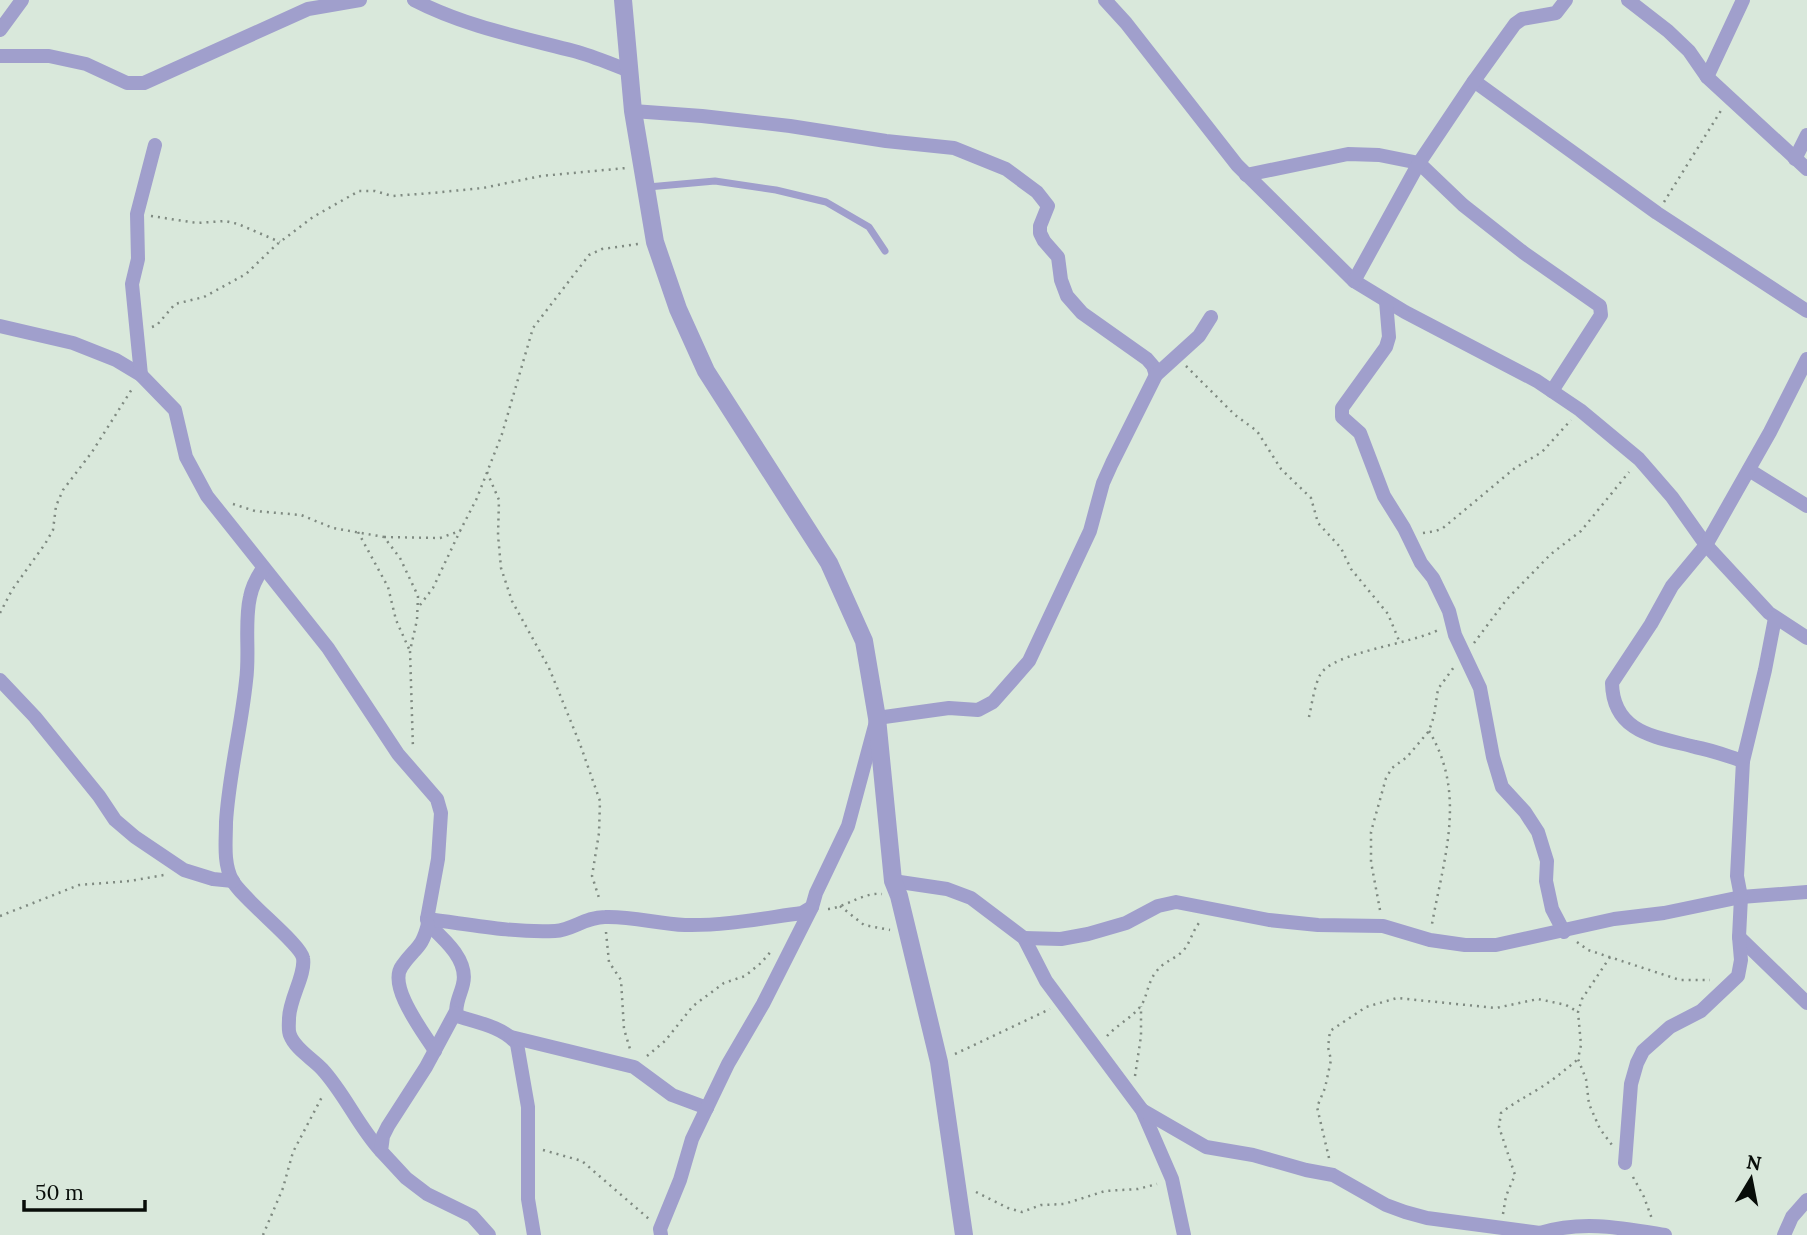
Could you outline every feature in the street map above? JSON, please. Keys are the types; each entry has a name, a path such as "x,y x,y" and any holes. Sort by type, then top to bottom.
{"street":[{"path":"0,30 22,0"},
{"path":"0,55 49,56 86,64 127,83 144,83 303,5 360,0"},
{"path":"414,0 439,13 576,52 630,71"},
{"path":"623,0 634,111 655,242 678,309 706,371 829,563 864,641 877,718 896,888 939,1062 964,1235"},
{"path":"1105,0 1246,175 1354,281 1552,391 1580,410 1639,458 1672,497 1706,545 1774,618 1807,638"},
{"path":"1354,281 1419,163 1515,24 1522,19 1556,13 1566,0"},
{"path":"1628,0 1668,31 1689,51 1707,77 1801,164"},
{"path":"1707,77 1743,0"},
{"path":"1474,81 1657,213 1807,311"},
{"path":"634,111 715,117 954,148 1006,169 1037,192 1048,206 1040,226 1041,233 1044,241 1058,257 1061,280 1067,296 1082,313 1147,359 1156,375"},
{"path":"1801,164 1807,135"},
{"path":"141,375 132,284 138,259 137,214 155,145"},
{"path":"1246,175 1348,154 1379,155 1419,163 1464,205 1524,253 1600,306 1601,315 1552,391"},
{"path":"1386,301 1389,338 1386,347 1342,408 1342,417 1360,433 1384,496 1421,563 1433,578 1480,688 1493,757 1502,787 1525,812 1538,832 1547,861 1546,881 1552,909 1565,931"},
{"path":"877,718 949,708 978,710 993,702 1017,677 1029,661 1090,531 1103,483 1156,375 1199,336 1211,317"},
{"path":"0,326 72,343 117,360 141,375 174,410 186,457 207,496 328,648 398,754 437,799 441,813 438,859 427,921 422,944 400,968 398,984 407,1005 435,1051"},
{"path":"1743,761 1641,733 1622,716 1612,691 1614,678 1651,624 1671,586 1706,545 1806,365"},
{"path":"1749,470 1807,506"},
{"path":"263,568 250,595 246,682 228,787 225,852 233,881 279,932 300,950 303,957 290,1001 290,1035 330,1079 366,1135 407,1178 427,1194 472,1216 489,1235"},
{"path":"1625,1163 1631,1084 1643,1051 1670,1027 1701,1011 1738,976 1741,960 1741,897 1737,876 1743,761 1765,670 1774,618"},
{"path":"0,680 35,717 116,820 135,837 184,870 213,879 233,881"},
{"path":"660,1232 692,1139 728,1065 763,1004 848,826 877,718"},
{"path":"896,888 947,889 971,898 1024,937 1046,981 1142,1110 1172,1179 1184,1235"},
{"path":"1024,937 1061,939 1088,934 1126,923 1158,906 1176,902 1269,920 1318,925 1383,926 1430,940 1465,945 1496,945 1614,919 1664,913 1741,897 1807,892"},
{"path":"427,921 541,931 569,928 585,919 602,917 628,917 684,925 802,913 811,907"},
{"path":"381,1151 383,1136 455,1013 465,980 452,947 427,921"},
{"path":"1739,937 1807,1003"},
{"path":"455,1013 511,1037 635,1066 673,1095 707,1108"},
{"path":"511,1037 517,1044 528,1107 530,1145 527,1199 534,1235"},
{"path":"1142,1110 1206,1147 1253,1155 1333,1175 1386,1205 1427,1218 1541,1233 1590,1224 1661,1234"},
{"path":"1784,1235 1792,1217 1807,1200"}],"lane":[{"path":"647,187 715,181 776,190 826,202 869,227 885,251"}],"path":[{"path":"1657,213 1729,98"},
{"path":"136,335 157,325 175,304 204,297 246,274 280,242 313,217 359,191 392,195 432,193 482,188 541,176 644,167"},
{"path":"137,214 197,223 225,221 280,242"},
{"path":"419,607 433,588 502,434 533,328 589,255 602,249 655,242"},
{"path":"1175,358 1191,370 1235,415 1257,432 1281,469 1311,498 1318,523 1341,548 1351,569 1388,614 1400,643"},
{"path":"0,613 12,590 45,544 52,530 56,506 63,489 92,452 141,375"},
{"path":"1404,528 1425,533 1443,528 1516,468 1542,452 1580,410"},
{"path":"1383,926 1371,862 1371,832 1386,778 1392,768 1406,757 1429,731 1438,689 1507,599 1551,554 1581,531 1639,458"},
{"path":"486,472 499,500 501,568 512,601 549,668 600,801 599,833 592,876 607,935 608,962 621,980 625,1039 635,1066 665,1041 693,1006 724,983 745,976 761,963 778,943"},
{"path":"207,496 255,511 301,514 333,528 384,537 440,538 460,531"},
{"path":"358,533 387,587 396,620 410,651"},
{"path":"384,537 400,558 418,596 419,607 410,651 413,747 425,785"},
{"path":"1309,717 1319,676 1326,666 1355,654 1432,634 1452,622"},
{"path":"1429,731 1441,754 1452,799 1449,832 1430,940"},
{"path":"0,916 79,885 130,881 184,870"},
{"path":"811,907 824,909 840,906 896,888"},
{"path":"840,906 863,925 908,933"},
{"path":"1132,1096 1141,1036 1140,1006 1150,980 1165,961 1180,954 1200,922 1219,910"},
{"path":"1565,931 1588,950 1680,980 1712,980 1738,976"},
{"path":"1610,957 1582,999 1578,1012 1581,1045 1578,1059 1586,1079 1589,1104 1600,1129 1625,1163 1661,1234"},
{"path":"1333,1175 1317,1107 1325,1088 1331,1060 1328,1047 1330,1031 1340,1022 1366,1007 1397,999 1496,1009 1538,999 1566,1005 1578,1012"},
{"path":"939,1062 1062,1003"},
{"path":"1097,1049 1115,1027 1140,1006"},
{"path":"1502,1227 1506,1196 1515,1175 1499,1127 1501,1113 1511,1104 1522,1101 1552,1081 1578,1059"},
{"path":"262,1235 283,1188 293,1152 330,1079"},
{"path":"530,1145 582,1161 660,1232"},
{"path":"959,1194 982,1194 1007,1208 1021,1212 1041,1205 1064,1204 1105,1191 1138,1189 1172,1179"}]}
